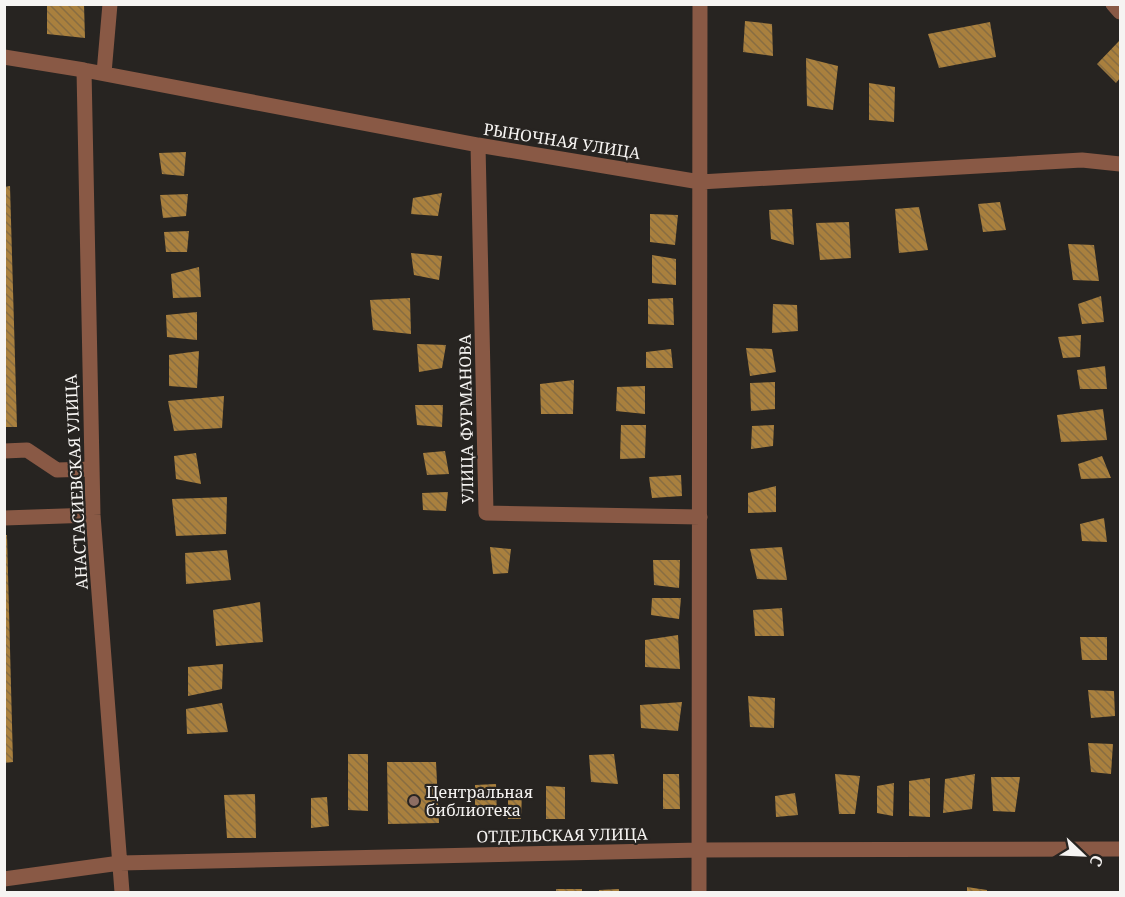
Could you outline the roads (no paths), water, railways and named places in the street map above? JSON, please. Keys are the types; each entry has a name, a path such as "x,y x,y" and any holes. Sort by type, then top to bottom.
{"street":[{"path":"104,73 110,4"},
{"path":"699,892 700,4"},
{"path":"1113,4 1120,12"},
{"name":"РЫНОЧНАЯ УЛИЦА","path":"4,57 104,73 478,145 700,182 1082,160 1120,164"},
{"name":"АНАСТАСИЕВСКАЯ УЛИЦА","path":"84,70 93,515 122,892"},
{"name":"УЛИЦА ФУРМАНОВА","path":"478,145 486,513 700,517"},
{"path":"4,451 27,450 57,470 91,469"},
{"path":"4,518 93,515"},
{"name":"ОТДЕЛЬСКАЯ УЛИЦА","path":"4,879 120,863 700,850 1120,849"}],"place":[{"name":"Центральная библиотека","path":"414,801"}]}
